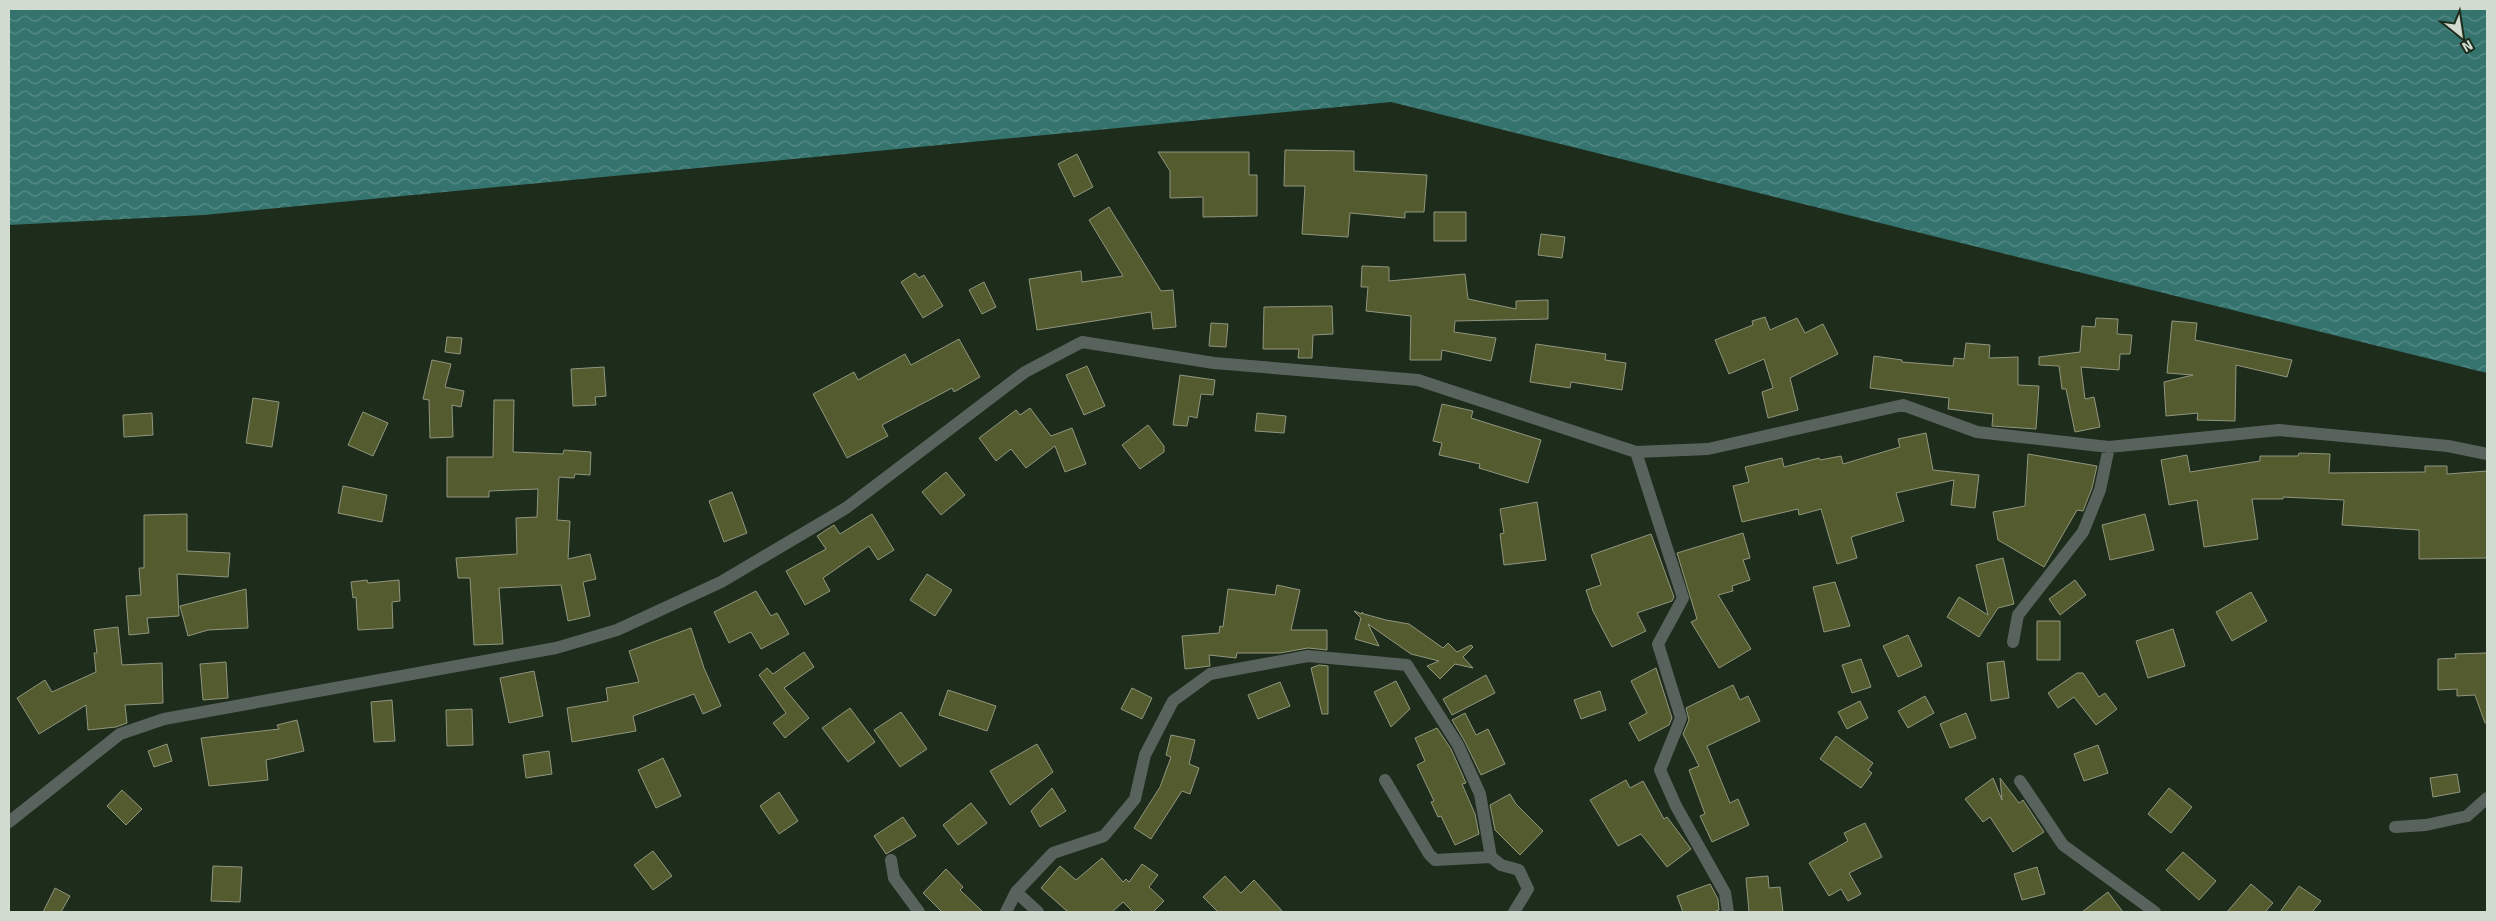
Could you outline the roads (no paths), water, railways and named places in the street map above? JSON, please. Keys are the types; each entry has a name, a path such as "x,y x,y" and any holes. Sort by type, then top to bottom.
{"street":[{"path":"9,822 120,734 164,719 556,648 617,630 721,582 846,508 1025,372 1082,342 1214,363 1418,380 1636,452 1708,449 1903,405 1977,432 2109,447 2280,430 2448,446 2487,454"},
{"path":"2013,642 2018,615 2083,532 2100,490 2109,447"},
{"path":"1636,452 1683,598 1658,644 1681,718 1660,770 1676,806 1725,893 1728,912"},
{"path":"1006,912 1016,892 1053,854 1104,836 1135,799 1145,755 1173,702 1210,674 1308,656 1408,665 1458,744 1480,794 1491,857 1501,865 1519,870 1524,876 1528,888 1514,912"},
{"path":"1385,780 1429,854 1435,860 1491,857"},
{"path":"2020,781 2063,845 2155,912"},
{"path":"2395,827 2426,825 2467,816 2487,798"},
{"path":"891,860 894,878 919,912"},
{"path":"1016,892 1038,912"}],"water":[{"path":"9,9 2487,9 2487,373 1391,102 204,215 9,225"}]}
